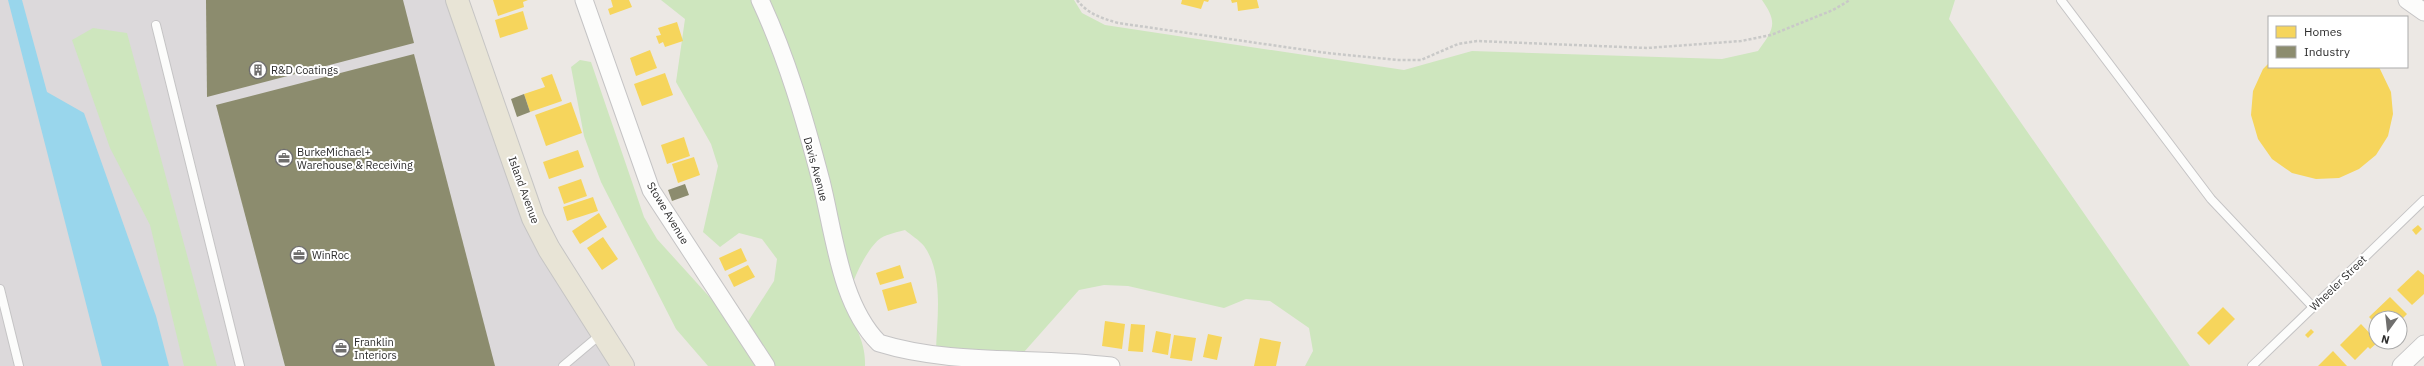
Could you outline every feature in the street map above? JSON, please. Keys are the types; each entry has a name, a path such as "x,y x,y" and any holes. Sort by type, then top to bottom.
{"main road":[{"name":"Island Avenue","path":"457,0 533,218 549,249 623,366"}],"street":[{"name":"Stowe Avenue","path":"584,0 651,190 766,366"},
{"name":"Davis Avenue","path":"760,0 774,31 790,75 821,181 845,282 858,315 872,337 879,343 931,355 1040,360 1111,366"},
{"path":"2407,0 2424,12"},
{"path":"2401,366 2424,344"}],"lane":[{"path":"2061,0 2211,198 2313,307"},
{"path":"156,25 240,366"},
{"name":"Wheeler Street","path":"2252,366 2424,200"},
{"path":"0,289 19,366"},
{"path":"563,366 601,333"}],"path":[{"path":"1077,0 1085,10 1100,18 1118,23 1327,53 1421,60 1458,44 1477,41 1647,48 1741,41 1778,33 1833,10 1850,0"}],"shaded area":[{"path":"0,0 457,0 533,218 623,366 0,366"}],"green space":[{"path":"661,0 1074,0 1082,13 1105,25 1404,70 1472,51 1722,59 1758,51 1768,37 1771,31 1772,20 1762,0 1955,0 1949,19 2190,366 1305,366 1313,351 1309,328 1270,301 1246,299 1224,308 1128,286 1104,285 1079,290 1024,352 936,350 938,296 934,270 930,257 924,246 905,230 893,233 876,242 859,268 851,288 849,303 861,340 865,356 865,366 708,366 676,329 601,182 584,136 571,67 580,60 591,62 644,217 657,239 725,314 747,323 774,281 777,259 762,239 739,233 720,247 703,232 718,166 711,144 676,82 685,19"},
{"path":"93,28 127,33 217,366 184,366 150,225 110,148 72,40"}],"water":[{"path":"8,0 22,0 47,92 84,113 156,316 169,366 102,366"}],"building: Homes":[{"path":"493,0 528,0 523,2 524,7 498,16"},
{"path":"611,0 629,0 632,7 610,15 608,9 613,7"},
{"path":"1182,0 1209,0 1208,2 1204,1 1201,9 1181,4"},
{"path":"1231,0 1257,0 1259,8 1238,11 1237,2 1232,3"},
{"path":"523,11 528,29 500,38 495,20"},
{"path":"677,22 683,41 665,47 663,42 659,44 656,36 661,35 658,28"},
{"path":"650,50 657,68 636,76 630,58"},
{"path":"2268,64 2268,68 2379,68 2391,92 2393,114 2388,136 2376,155 2359,169 2339,178 2316,179 2292,173 2272,159 2258,139 2251,115 2253,91 2263,69"},
{"path":"665,73 673,95 642,106 634,84"},
{"path":"552,74 562,101 530,112 524,94 545,87 541,78"},
{"path":"571,102 582,133 546,146 535,115"},
{"path":"684,137 690,156 667,164 661,145"},
{"path":"578,150 584,167 549,179 543,162"},
{"path":"694,157 700,175 678,183 672,164"},
{"path":"581,179 587,196 564,204 558,187"},
{"path":"593,197 598,211 567,221 563,207"},
{"path":"599,213 607,227 580,244 572,231"},
{"path":"2418,225 2422,229 2416,235 2412,230"},
{"path":"603,237 618,259 602,270 587,248"},
{"path":"741,248 747,261 725,271 719,258"},
{"path":"748,265 755,277 734,287 728,275"},
{"path":"900,265 904,278 880,285 876,273"},
{"path":"2418,270 2424,275 2424,294 2412,305 2397,290"},
{"path":"911,282 917,303 888,311 882,290"},
{"path":"2390,297 2403,310 2376,310"},
{"path":"2223,307 2235,319 2209,345 2197,333"},
{"path":"1105,321 1125,324 1122,349 1102,346"},
{"path":"1131,324 1145,325 1143,352 1128,351"},
{"path":"2361,324 2368,331 2368,347 2355,360 2340,345"},
{"path":"2311,329 2314,332 2308,338 2305,335"},
{"path":"1156,331 1171,334 1168,355 1152,352"},
{"path":"1208,334 1222,337 1217,360 1203,357"},
{"path":"1174,335 1196,338 1192,361 1170,358"},
{"path":"1260,338 1281,342 1276,366 1254,366"},
{"path":"2333,351 2347,366 2318,366"}],"building: Industry":[{"name":"R&D Coatings","path":"206,0 403,0 414,43 207,97"},
{"path":"414,54 495,366 285,366 216,105"},
{"path":"524,94 530,112 517,117 511,99"},
{"path":"685,184 689,195 672,201 668,190"}],"place":[{"name":"R&D Coatings","path":"258,70"},
{"name":"BurkeMichael+ Warehouse & Receiving","path":"284,158"},
{"name":"WinRoc","path":"299,255"},
{"name":"Franklin Interiors","path":"341,348"}]}
